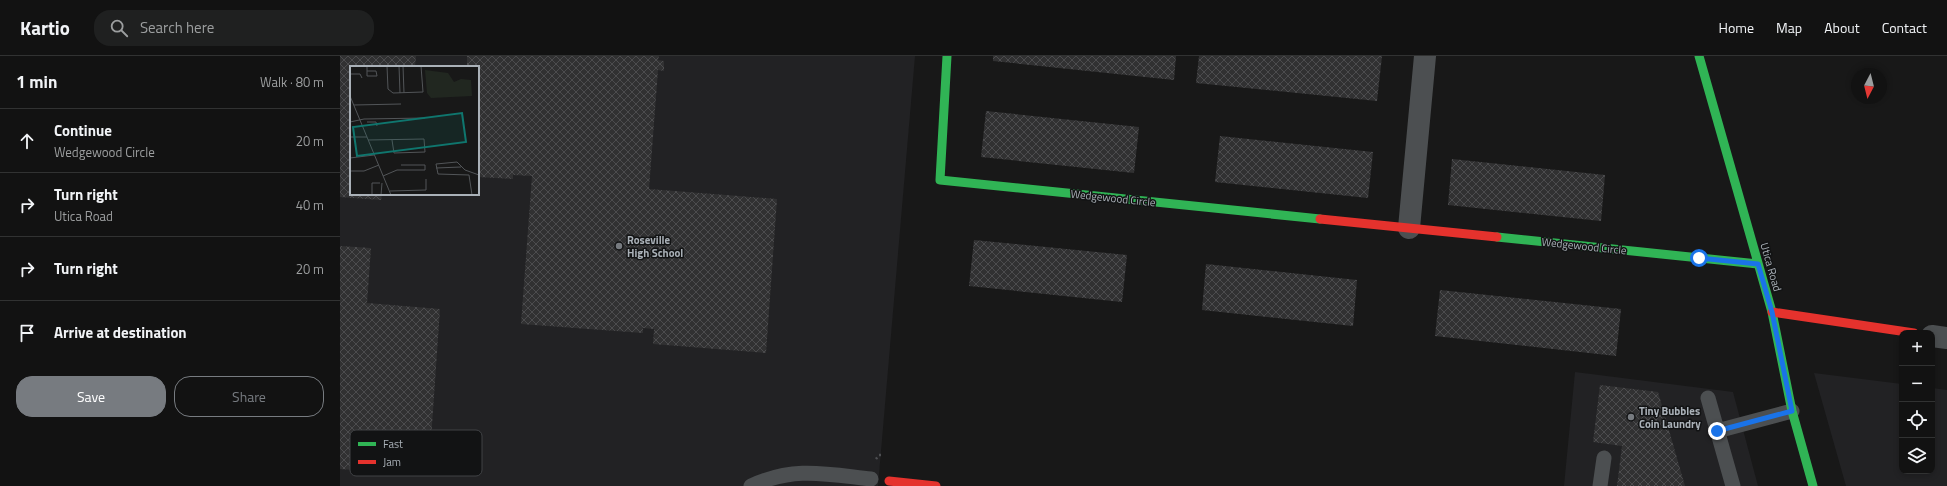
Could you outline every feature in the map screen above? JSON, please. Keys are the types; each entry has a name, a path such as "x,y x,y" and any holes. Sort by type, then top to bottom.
{"street":[{"name":"Wedgewood Circle","path":"947,56 940,180 1758,264"},
{"path":"1409,228 1425,56"},
{"name":"Utica Road","path":"1699,56 1772,312 1792,411 1812,486"},
{"path":"1772,312 1899,331"},
{"path":"1935,336 1947,338"},
{"path":"889,481 936,486"}],"lane":[{"path":"1708,398 1732,486"},
{"path":"1717,431 1792,411"},
{"path":"1600,486 1604,458"},
{"path":"751,486 782,474 804,472 871,479"}],"shaded area":[{"name":"Roseville High School","path":"340,56 915,56 878,486 340,486"},
{"path":"1575,372 1733,392 1758,486 1564,486"},
{"path":"1814,373 1899,384 1899,474 1935,474 1935,388 1947,390 1947,486 1846,486"}],"building":[{"path":"340,56 416,56 415,66 350,66 350,195 382,195 381,200 340,197"},
{"name":"Roseville High School","path":"467,56 659,56 658,60 664,61 664,71 658,70 649,189 777,199 766,353 653,344 654,329 643,328 643,333 521,324 532,176 513,175 513,179 479,177 479,66 467,66"},
{"path":"993,56 1176,56 1174,80 993,61"},
{"path":"1199,56 1382,56 1377,101 1196,83"},
{"path":"986,111 1139,127 1134,173 981,157"},
{"path":"1220,136 1373,152 1368,198 1215,182"},
{"path":"1452,159 1605,175 1601,221 1448,205"},
{"path":"974,240 1127,255 1122,302 969,286"},
{"path":"340,246 371,248 367,303 440,309 432,430 350,430 350,470 340,469"},
{"path":"1206,264 1357,280 1353,326 1202,310"},
{"path":"1440,290 1621,309 1616,356 1435,336"},
{"name":"Tiny Bubbles Coin Laundry","path":"1600,385 1658,392 1685,486 1617,486 1622,446 1593,442"}],"traffic: fast":[{"path":"947,56 940,180 1320,219"},
{"path":"1699,56 1772,312 1792,411 1813,486"},
{"path":"1497,237 1758,264"}],"traffic: jam":[{"path":"1320,219 1497,237"},
{"path":"1772,312 1899,331"},
{"path":"889,481 936,486"}],"place":[{"name":"Roseville High School","path":"619,246"},
{"name":"Tiny Bubbles Coin Laundry","path":"1631,417"}],"route":[{"path":"1699,258 1758,264 1772,312 1792,411 1717,431"}]}
